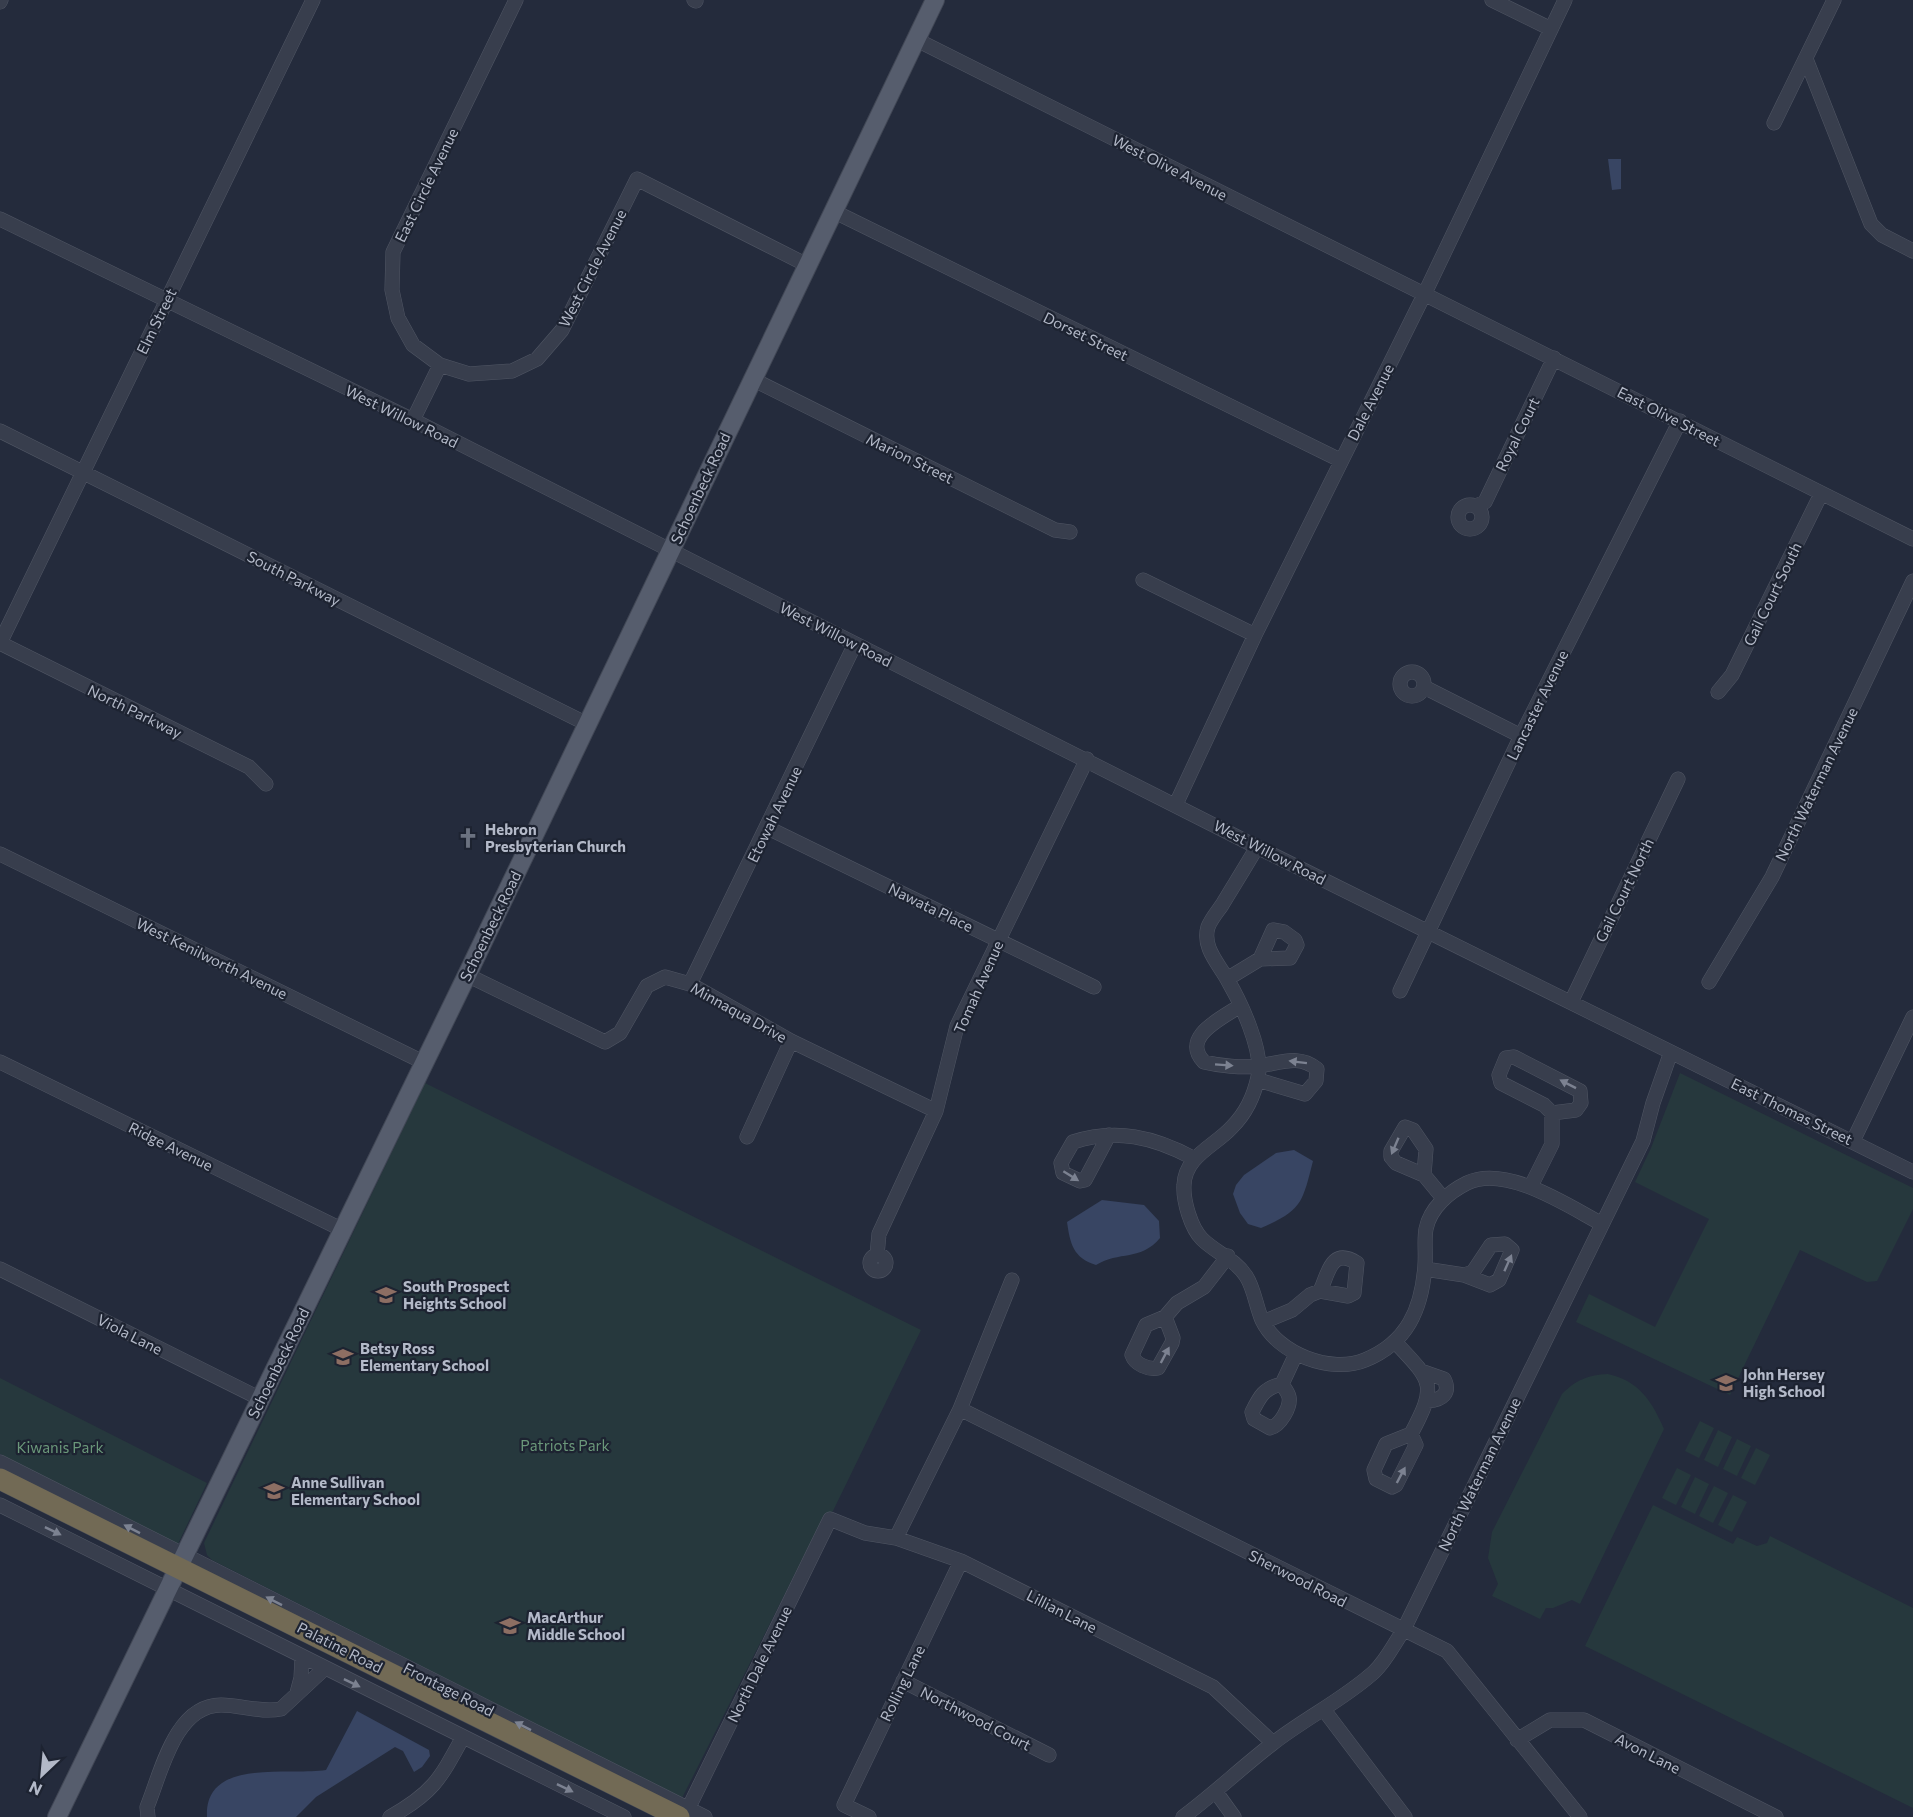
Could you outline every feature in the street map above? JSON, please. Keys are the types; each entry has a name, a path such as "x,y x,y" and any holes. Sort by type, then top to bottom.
{"highway":[{"name":"Palatine Road","path":"0,1479 650,1817"},
{"name":"Palatine Road","path":"0,1490 685,1814"},
{"path":"555,1742 685,1814"}],"main road":[{"name":"Schoenbeck Road","path":"57,1817 467,975 935,0"}],"street":[{"name":"Elm Street","path":"0,643 81,471 313,0"},
{"name":"East Circle Avenue","path":"440,365 413,345 398,318 392,290 393,252 516,0"},
{"path":"1492,0 1551,29"},
{"name":"Dale Avenue","path":"1176,804 1255,635 1424,295 1565,0"},
{"path":"1774,123 1834,0"},
{"name":"West Olive Avenue","path":"915,39 1424,295"},
{"path":"1806,59 1871,224 1882,235 1913,251"},
{"name":"West Circle Avenue","path":"440,365 469,374 512,371 537,359 562,330 636,178 807,265"},
{"name":"Dorset Street","path":"833,211 1340,460"},
{"name":"West Willow Road","path":"0,219 413,420 670,552 1671,1052"},
{"name":"East Olive Street","path":"1424,295 1913,539"},
{"name":"Royal Court","path":"1476,506 1485,502 1554,358"},
{"path":"413,420 440,365"},
{"name":"Marion Street","path":"752,380 1055,530 1070,532"},
{"name":"Lancaster Avenue","path":"1400,991 1521,736 1680,421"},
{"name":"South Parkway","path":"0,431 587,724"},
{"name":"Gail Court South","path":"1719,692 1732,675 1821,494"},
{"path":"1143,580 1255,635"},
{"name":"North Waterman Avenue","path":"1709,982 1772,877 1913,581"},
{"name":"North Parkway","path":"0,643 249,767 266,784"},
{"name":"Etowah Avenue","path":"690,984 768,828 855,644"},
{"path":"1424,687 1521,736"},
{"name":"Tomah Avenue","path":"878,1255 879,1234 936,1111 957,1026 1087,759"},
{"name":"Gail Court North","path":"1570,1002 1678,779"},
{"name":"Nawata Place","path":"768,828 1094,987"},
{"path":"1257,846 1208,928 1210,954 1227,978 1251,1031 1258,1066 1258,1080 1252,1099 1232,1127 1193,1158 1184,1184 1188,1211 1201,1238 1228,1256 1246,1276 1263,1322 1296,1354 1332,1367 1364,1361 1396,1343 1412,1324 1425,1269 1427,1226 1443,1198 1469,1182 1503,1179 1531,1186 1602,1224"},
{"name":"West Kenilworth Avenue","path":"0,854 424,1063"},
{"path":"1227,978 1260,959"},
{"name":"Minnaqua Drive","path":"467,975 605,1042 620,1034 647,986 665,977 690,984 791,1041 936,1111"},
{"path":"1240,1006 1199,1036 1195,1044 1196,1052 1204,1062 1258,1066 1283,1061 1304,1061 1317,1070 1318,1075 1305,1094 1258,1080"},
{"path":"1853,1141 1913,1017"},
{"path":"747,1137 791,1041"},
{"name":"North Waterman Avenue","path":"1183,1817 1273,1743 1324,1710 1375,1671 1403,1630 1643,1141 1653,1103 1671,1052"},
{"name":"East Thomas Street","path":"1671,1052 1913,1172"},
{"path":"1531,1186 1552,1144 1552,1113 1544,1105 1501,1083 1498,1075 1506,1058 1514,1057 1580,1091 1581,1104 1576,1110 1552,1113"},
{"name":"Ridge Avenue","path":"0,1062 343,1230"},
{"path":"1109,1135 1121,1134 1159,1141 1193,1158"},
{"path":"1424,1175 1443,1198"},
{"path":"1164,1317 1177,1303 1204,1287 1228,1256"},
{"name":"Viola Lane","path":"0,1269 261,1399"},
{"path":"1425,1269 1464,1275"},
{"path":"896,1538 960,1409 1012,1280"},
{"path":"1263,1322 1292,1310 1310,1295 1320,1291"},
{"path":"1396,1343 1424,1372 1444,1379 1447,1392 1443,1397 1428,1401"},
{"path":"1282,1384 1296,1354"},
{"path":"1411,1434 1428,1401 1424,1372"},
{"name":"Sherwood Road","path":"960,1409 1447,1651 1580,1817"},
{"name":"Frontage Road","path":"0,1462 177,1572 302,1658 624,1817"},
{"name":"Frontage Road","path":"0,1505 177,1572 555,1742"},
{"name":"Lillian Lane","path":"830,1519 865,1533 896,1538 961,1561 1213,1687 1273,1743"},
{"name":"North Dale Avenue","path":"685,1814 830,1519"},
{"name":"Rolling Lane","path":"869,1817 844,1805 961,1561"},
{"path":"295,1698 301,1678 302,1658"},
{"path":"148,1817 147,1807 150,1798 175,1740 190,1717 204,1707 221,1705 281,1710 324,1669"},
{"name":"Northwood Court","path":"903,1681 1049,1755"},
{"path":"1324,1710 1405,1817"},
{"name":"Avon Lane","path":"1517,1740 1550,1720 1584,1720 1776,1817"},
{"path":"390,1817 413,1804 446,1772 463,1737"},
{"path":"1216,1792 1234,1817"},
{"path":"685,1814 705,1817"}],"green space":[{"path":"1680,1073 1913,1188 1913,1209 1877,1281 1867,1282 1800,1250 1730,1395 1576,1322 1589,1294 1655,1327 1709,1219 1635,1182 1651,1148"},
{"name":"Patriots Park","path":"425,1083 921,1330 833,1511 819,1526 682,1798 212,1560 207,1555 204,1543"},
{"path":"1608,1374 1619,1377 1636,1387 1655,1410 1664,1429 1580,1604 1572,1600 1553,1608 1546,1608 1540,1619 1492,1596 1498,1584 1488,1558 1492,1532 1562,1394 1583,1379"},
{"name":"Kiwanis Park","path":"0,1378 207,1483 178,1544 0,1454"},
{"path":"1700,1421 1714,1428 1699,1458 1685,1451"},
{"path":"1718,1430 1732,1437 1718,1467 1704,1460"},
{"path":"1737,1439 1751,1446 1737,1476 1723,1469"},
{"path":"1756,1448 1770,1455 1755,1485 1741,1478"},
{"path":"1677,1468 1691,1475 1676,1505 1662,1498"},
{"path":"1695,1477 1709,1484 1695,1514 1681,1507"},
{"path":"1714,1486 1728,1493 1713,1523 1699,1516"},
{"path":"1733,1495 1747,1502 1732,1532 1718,1525"},
{"path":"1653,1505 1733,1544 1737,1537 1757,1546 1767,1543 1770,1536 1913,1608 1913,1808 1585,1646"}],"water":[{"path":"1608,159 1621,159 1621,189 1612,190"},
{"path":"1294,1150 1313,1161 1303,1196 1293,1210 1275,1222 1261,1228 1248,1224 1240,1213 1233,1194 1236,1185 1244,1175 1276,1153"},
{"path":"1102,1200 1144,1205 1159,1221 1160,1238 1153,1245 1137,1253 1113,1258 1096,1265 1088,1262 1074,1249 1067,1222"},
{"path":"357,1711 429,1750 430,1756 422,1767 414,1772 403,1751 395,1747 316,1797 296,1817 207,1817 210,1798 219,1785 234,1777 252,1773 326,1770"}],"place":[{"name":"Hebron Presbyterian Church","path":"468,838"},
{"name":"South Prospect Heights School","path":"386,1295"},
{"name":"Betsy Ross Elementary School","path":"343,1357"},
{"name":"John Hersey High School","path":"1726,1383"},
{"name":"Anne Sullivan Elementary School","path":"274,1491"},
{"name":"MacArthur Middle School","path":"510,1626"}]}
